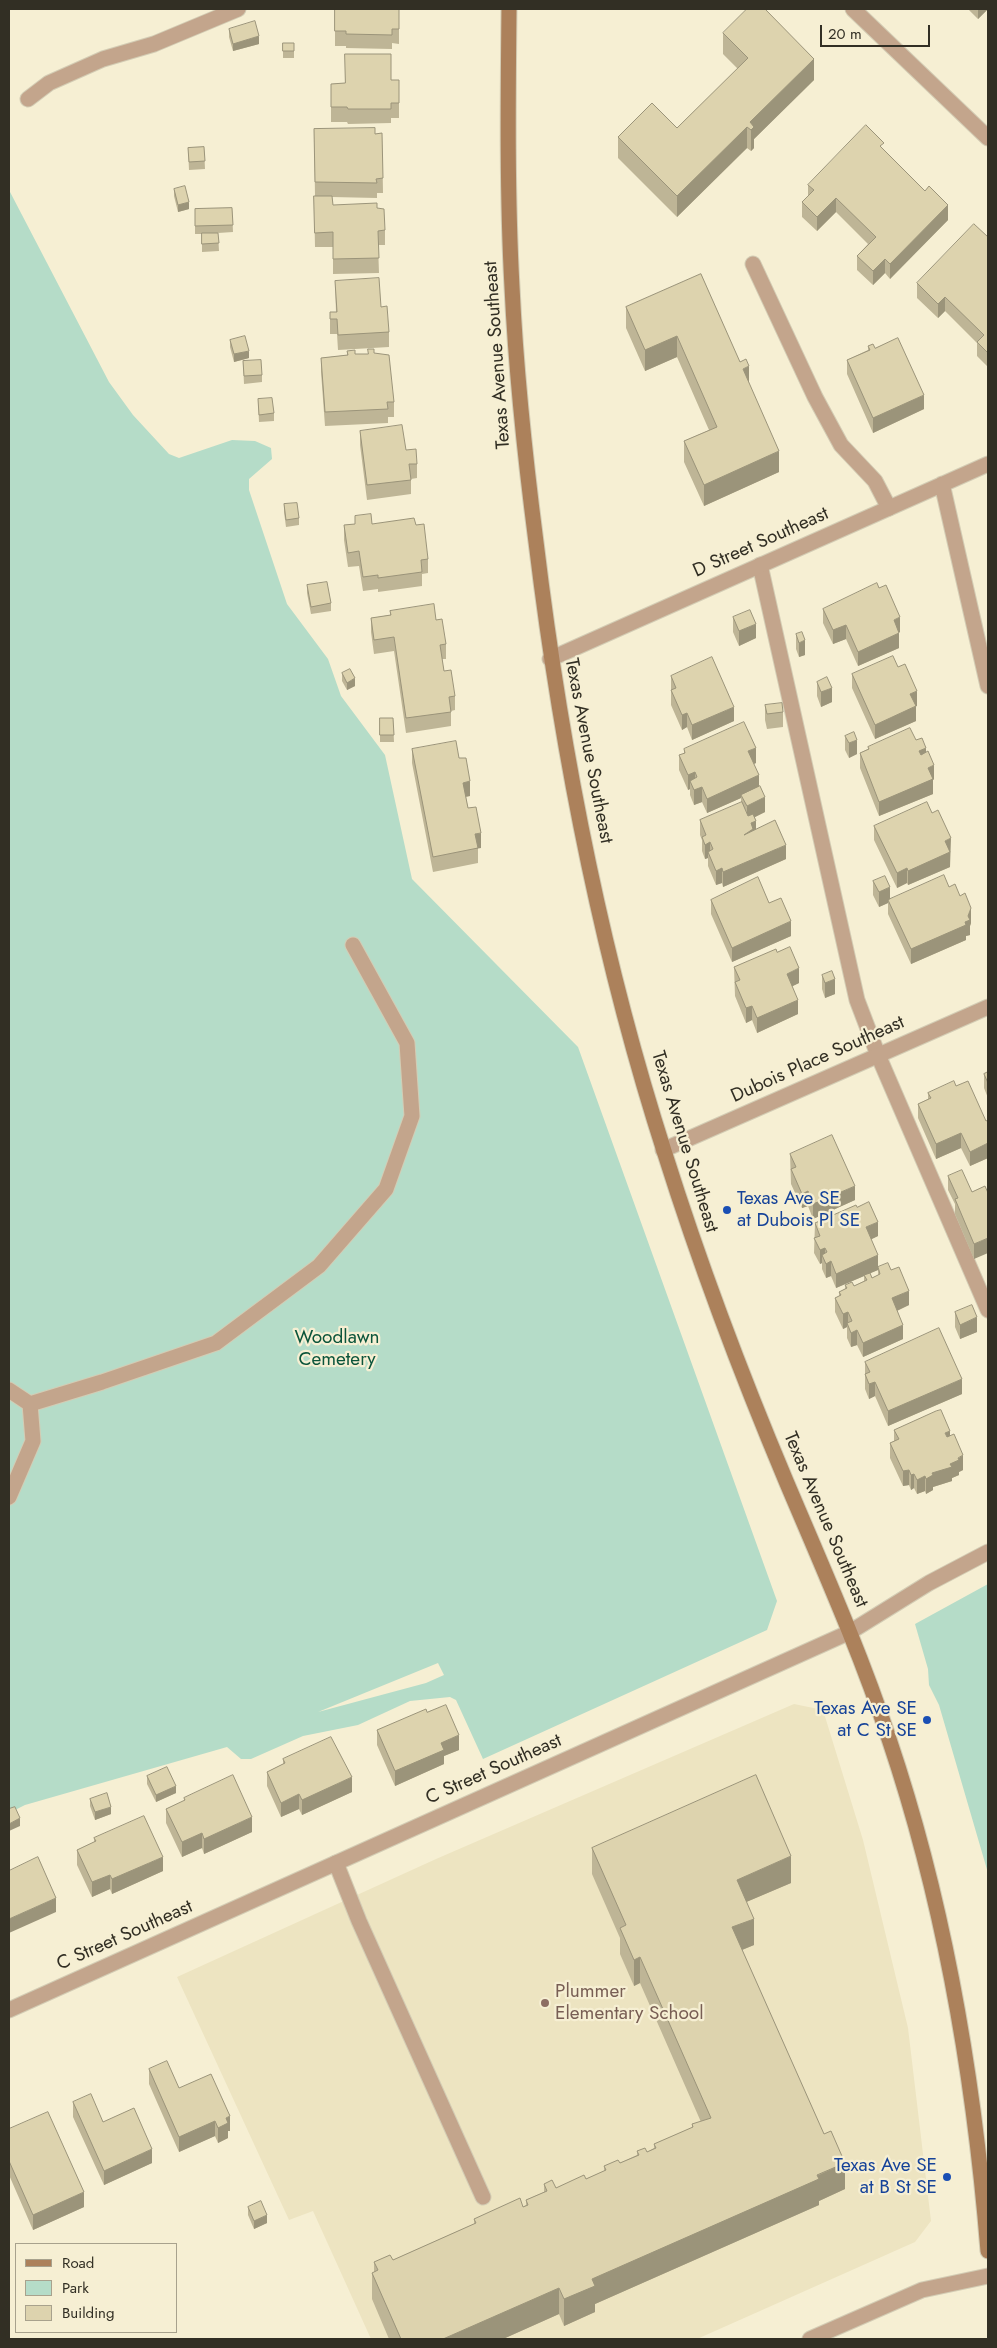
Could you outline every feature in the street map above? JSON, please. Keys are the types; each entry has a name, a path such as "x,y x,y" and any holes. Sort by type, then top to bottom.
{"main road":[{"name":"Texas Avenue Southeast","path":"509,9 508,152 512,287 518,376 550,659 576,805 632,1044 663,1150 715,1301 783,1474 850,1632 908,1797 941,1926 964,2038 977,2126 988,2251"}],"street":[{"path":"28,99 49,83 103,58 154,44 238,9"},
{"path":"853,9 988,138"},
{"path":"753,264 815,397 841,445 875,481 889,508"},
{"name":"D Street Southeast","path":"550,659 988,464"},
{"path":"942,484 988,686"},
{"path":"760,565 857,1000 878,1055 983,1282 988,1310"},
{"path":"30,1404 102,1382 216,1343 319,1266 386,1189 412,1116 407,1043 353,945"},
{"name":"Dubois Place Southeast","path":"663,1150 988,1007"},
{"path":"9,1390 30,1404"},
{"path":"9,1497 33,1441 30,1404"},
{"name":"C Street Southeast","path":"9,2010 850,1632 929,1583 988,1552"},
{"path":"336,1863 359,1921 484,2197"},
{"path":"810,2339 922,2290 988,2276"}],"shaded area":[{"name":"Plummer Elementary School","path":"794,1704 823,1710 863,1840 908,2028 931,2221 915,2242 697,2339 371,2339 313,2211 289,2220 177,1977 436,1859"}],"green space":[{"name":"Woodlawn Cemetery","path":"9,190 109,382 133,415 169,454 179,458 232,440 255,441 271,448 272,459 249,479 249,490 287,604 328,659 341,696 385,755 412,879 578,1047 777,1601 767,1630 483,1759 456,1700 450,1697 410,1701 358,1725 303,1736 251,1759 241,1759 227,1747 25,1805 9,1813","holes":["438,1663 444,1675 426,1683 318,1712"]},
{"path":"988,1584 988,1873 939,1705 929,1685 928,1669 915,1624"}],"building":[{"path":"335,9 399,9 399,29 392,29 392,35 346,34 346,31 335,31"},
{"path":"747,9 765,9 814,59 750,122 754,127 751,130 747,127 677,196 618,137 652,103 677,128 748,58 723,33"},
{"path":"255,21 259,36 233,44 229,29"},
{"path":"283,43 294,43 294,51 283,51"},
{"path":"345,54 391,54 391,80 399,80 399,103 391,103 391,109 331,107 331,84 345,83"},
{"path":"866,125 884,143 880,146 925,191 929,186 948,205 890,264 885,259 873,271 857,256 876,237 836,198 817,217 802,202 814,190 808,185"},
{"path":"375,128 375,134 382,133 383,178 376,179 377,183 315,182 314,129"},
{"path":"204,147 205,161 189,162 188,148"},
{"path":"185,186 189,202 178,205 174,189"},
{"path":"314,196 332,196 333,205 377,203 377,208 384,209 385,230 378,231 379,258 333,259 333,232 315,233"},
{"path":"232,208 233,225 195,226 195,209"},
{"path":"974,224 988,237 988,353 977,342 984,335 945,297 938,304 917,283"},
{"path":"202,233 218,233 219,243 202,244"},
{"path":"701,274 740,362 746,359 749,366 743,369 779,451 704,485 684,441 717,427 677,336 645,350 626,307"},
{"path":"379,278 381,307 387,306 389,332 338,335 337,319 330,319 330,312 337,312 335,281"},
{"path":"245,336 249,351 234,354 230,340"},
{"path":"898,338 924,395 873,418 847,360 870,350 868,346 873,344 875,348"},
{"path":"368,349 374,349 374,353 389,355 394,402 387,402 388,409 325,412 321,358 348,355 347,351 355,350 355,354 368,354"},
{"path":"261,360 262,375 244,376 243,361"},
{"path":"272,398 274,413 259,415 258,399"},
{"path":"402,425 406,450 416,449 417,464 409,464 411,480 367,485 360,431"},
{"path":"297,503 299,518 286,520 284,504"},
{"path":"371,514 372,524 414,518 416,525 424,524 428,559 421,560 422,572 378,578 378,575 363,577 359,551 348,553 344,525 355,524 355,516"},
{"path":"327,582 331,603 311,607 307,585"},
{"path":"877,583 879,588 886,585 900,617 894,620 899,633 858,652 846,625 833,630 823,609"},
{"path":"434,604 436,620 442,619 446,644 440,645 444,671 451,670 455,696 449,697 451,712 406,718 394,637 374,640 371,618 391,615 390,611"},
{"path":"750,610 756,624 739,631 733,617"},
{"path":"802,632 805,640 799,643 796,634"},
{"path":"893,656 898,667 905,664 917,691 910,694 916,706 875,725 852,674"},
{"path":"712,657 734,707 692,725 687,713 682,715 671,690 676,688 671,676"},
{"path":"350,669 355,678 347,683 342,673"},
{"path":"827,677 832,688 821,692 817,682"},
{"path":"782,703 783,712 767,714 765,705"},
{"path":"380,718 393,718 394,735 380,735"},
{"path":"744,722 756,748 748,751 759,775 707,799 702,787 694,790 690,781 697,777 695,772 688,775 679,755 685,753 684,749"},
{"path":"910,728 916,740 922,738 926,748 919,751 921,755 928,751 934,765 928,768 933,779 879,802 860,753 869,749 868,747"},
{"path":"854,732 857,740 849,743 845,736"},
{"path":"456,741 459,758 466,758 470,781 463,783 468,808 476,807 481,833 475,834 478,848 433,857 412,749"},
{"path":"760,786 765,797 747,806 741,795"},
{"path":"742,802 748,816 753,814 756,821 751,823 753,829 744,835 775,820 786,845 723,872 722,868 716,871 708,852 713,849 710,842 705,845 702,837 706,835 700,820"},
{"path":"927,802 932,813 938,810 951,838 945,841 950,852 908,871 907,868 897,873 874,826"},
{"path":"944,875 949,887 955,884 960,896 965,893 971,908 968,916 970,920 965,922 966,925 911,949 888,900"},
{"path":"885,876 890,887 879,892 873,881"},
{"path":"758,877 769,903 781,898 791,921 732,948 711,900"},
{"path":"790,947 799,968 787,974 798,1000 757,1018 752,1006 746,1008 735,982 740,980 734,967 776,949 777,952"},
{"path":"832,971 835,979 825,983 822,975"},
{"path":"988,1072 988,1083 984,1074"},
{"path":"954,1081 956,1086 968,1081 986,1121 988,1120 988,1143 970,1152 961,1133 936,1144 918,1104 931,1098 928,1093"},
{"path":"832,1135 855,1186 813,1204 808,1191 802,1194 791,1169 796,1167 790,1154"},
{"path":"962,1170 972,1192 985,1186 988,1193 988,1238 974,1244 955,1199 958,1198 948,1176"},
{"path":"869,1202 878,1222 866,1227 878,1255 836,1274 831,1261 826,1264 822,1255 827,1252 825,1248 820,1250 814,1238 820,1236 815,1223 856,1205 857,1207"},
{"path":"888,1263 891,1270 899,1267 909,1291 892,1298 903,1325 863,1343 857,1330 851,1333 847,1323 852,1321 848,1312 843,1314 835,1298 841,1295 839,1292 847,1288 845,1285 852,1282 854,1286 867,1280 864,1275 870,1273 872,1278 880,1274 878,1267"},
{"path":"972,1305 977,1317 960,1325 955,1312"},
{"path":"939,1328 962,1379 888,1411 875,1382 869,1384 865,1374 870,1372 865,1362"},
{"path":"941,1410 950,1431 945,1433 947,1437 954,1434 963,1455 958,1458 959,1460 950,1464 952,1467 932,1473 933,1475 926,1479 925,1476 917,1480 914,1474 911,1475 909,1470 903,1471 890,1443 899,1439 894,1430"},
{"path":"446,1705 459,1735 441,1743 444,1750 395,1771 377,1730 426,1709 427,1712"},
{"path":"331,1737 352,1777 302,1800 299,1794 281,1803 267,1772 285,1763 283,1759"},
{"path":"167,1767 176,1786 156,1795 147,1776"},
{"path":"233,1775 252,1817 204,1839 202,1833 182,1842 166,1809 185,1800 184,1798"},
{"path":"756,1775 791,1856 737,1880 754,1919 732,1927 824,2134 831,2131 845,2163 817,2175 819,2179 592,2279 595,2286 564,2299 559,2288 443,2339 401,2339 372,2273 378,2270 374,2262 390,2255 393,2260 476,2223 474,2219 520,2198 523,2207 528,2205 526,2200 547,2191 544,2184 552,2180 556,2188 584,2175 586,2179 606,2170 604,2166 618,2160 620,2163 639,2155 637,2151 645,2148 647,2152 656,2148 654,2144 693,2127 692,2124 711,2118 640,1957 634,1960 620,1928 626,1925 592,1848"},
{"path":"107,1793 111,1807 95,1812 90,1799"},
{"path":"15,1807 20,1818 9,1824 9,1809"},
{"path":"144,1816 163,1857 112,1879 110,1875 92,1882 77,1850 96,1841 94,1838"},
{"path":"38,1857 56,1898 9,1919 9,1871"},
{"path":"167,2061 179,2088 211,2074 230,2116 226,2118 228,2123 218,2128 215,2121 179,2137 149,2069"},
{"path":"91,2094 103,2122 134,2108 152,2149 104,2171 73,2102"},
{"path":"48,2112 84,2192 33,2215 9,2161 9,2129"},
{"path":"261,2201 267,2215 254,2221 248,2207"}],"place":[{"name":"Texas Ave SE at Dubois Pl SE","path":"727,1210"},
{"name":"Texas Ave SE at C St SE","path":"927,1720"},
{"name":"Plummer Elementary School","path":"545,2003"},
{"name":"Texas Ave SE at B St SE","path":"947,2177"}]}
